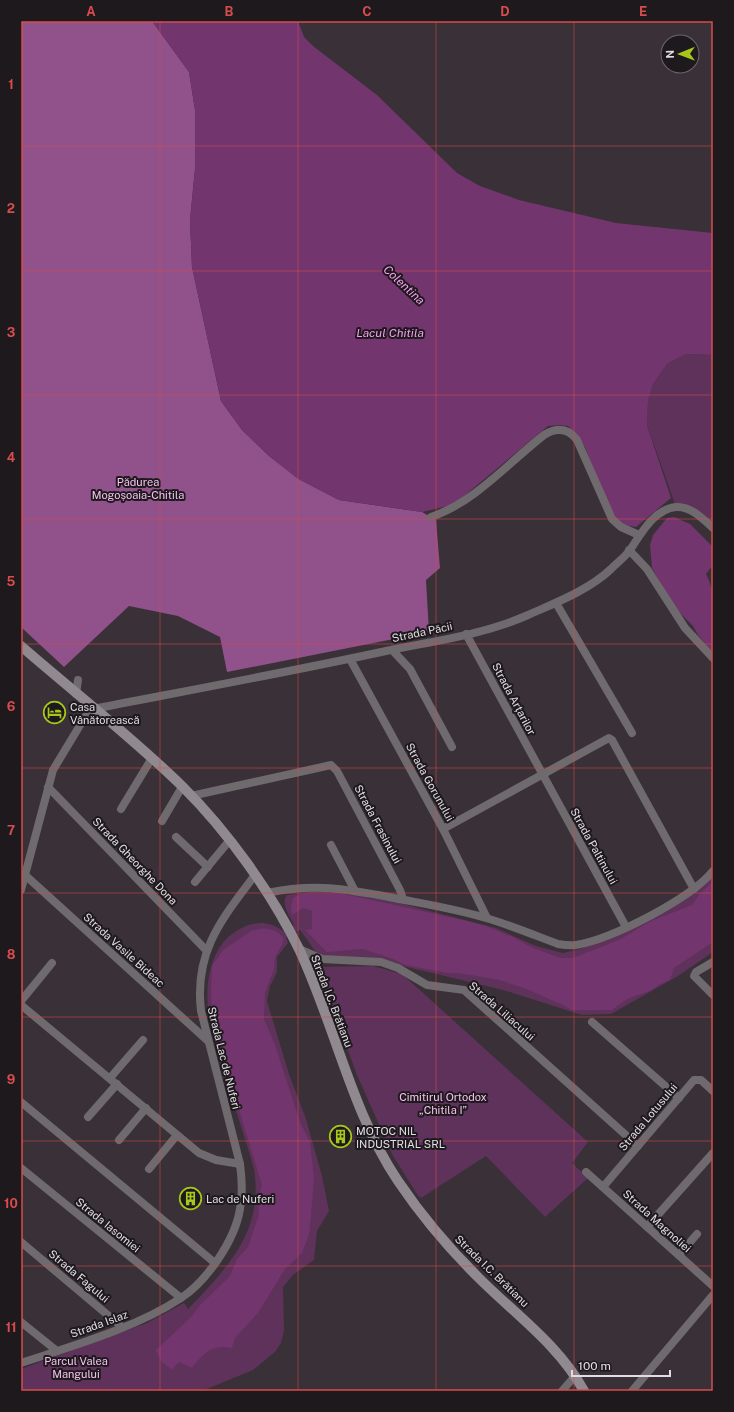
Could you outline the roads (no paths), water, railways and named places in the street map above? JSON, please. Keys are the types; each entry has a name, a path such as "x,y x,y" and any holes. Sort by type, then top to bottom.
{"main road":[{"name":"Strada I.C. Brătianu","path":"21,646 152,758 182,787 229,841 255,875 299,949 361,1110 396,1178 412,1201 457,1255 539,1333 576,1376 584,1391"}],"street":[{"path":"431,517 442,514 470,497 544,435 550,431 563,429 569,431 577,440 612,519 621,527 639,535"},
{"name":"Strada Păcii","path":"93,709 350,659 500,626 556,602 609,571 630,550 639,535 665,510 676,507 687,509 698,515 713,528"},
{"path":"630,550 646,568 685,628 713,658"},
{"path":"556,602 632,733"},
{"name":"Strada Arțarilor","path":"466,634 542,775"},
{"path":"392,650 410,669 452,747"},
{"name":"Strada Gorunului","path":"350,659 443,829 487,918"},
{"path":"76,694 78,680"},
{"path":"21,890 48,787 59,759 93,709"},
{"path":"443,829 606,739 612,740 694,889"},
{"path":"121,809 152,758"},
{"name":"Strada Frasinului","path":"191,796 331,765 337,771 397,883 403,899"},
{"name":"Strada Paltinului","path":"542,775 626,927"},
{"name":"Strada Gheorghe Dona","path":"48,787 206,950"},
{"path":"162,821 182,787"},
{"path":"176,837 208,867"},
{"path":"195,882 229,841"},
{"path":"331,845 355,891"},
{"path":"267,893 292,888 318,886 403,899 487,918 558,944 568,946 577,945 626,927 680,899 694,889 713,871"},
{"name":"Strada Vasile Bideac","path":"25,875 208,1041"},
{"name":"Strada Lac de Nuferi","path":"182,1298 198,1284 215,1263 230,1237 240,1211 242,1180 240,1164 201,1011 199,987 206,950 225,915 255,875"},
{"name":"Strada Liliacului","path":"299,949 322,959 381,962 398,968 427,985 464,990 638,1146"},
{"path":"713,962 696,972 694,976 713,995"},
{"path":"21,1001 52,963"},
{"path":"21,1004 204,1156 216,1160 240,1164"},
{"path":"592,1022 679,1098"},
{"path":"88,1118 143,1040"},
{"name":"Strada Lotusului","path":"603,1187 696,1079 701,1080 713,1091"},
{"path":"21,1102 215,1263"},
{"path":"119,1140 146,1108"},
{"path":"149,1169 177,1135"},
{"path":"647,1227 713,1152"},
{"name":"Strada Iasomiei","path":"21,1168 182,1298"},
{"name":"Strada Magnoliei","path":"586,1172 713,1286"},
{"path":"679,1255 697,1234"},
{"name":"Strada Fagului","path":"21,1242 122,1327"},
{"path":"632,1391 713,1295"},
{"name":"Strada Islaz","path":"21,1363 122,1327 182,1298"},
{"path":"21,1322 57,1351"},
{"path":"562,1391 576,1376"}],"water":[{"name":"Lacul Chitila","path":"152,21 298,21 304,37 313,46 377,95 457,173 480,186 519,200 616,223 713,233 713,355 687,354 668,363 653,384 648,401 647,425 671,498 636,527 618,524 604,497 585,447 578,436 568,426 559,425 548,426 464,496 448,506 422,512 339,500 298,479 269,456 242,430 221,401 192,267 190,220 195,169 195,110 189,72"},
{"path":"674,517 690,524 713,547 713,565 706,574 710,583 713,602 713,653 698,635 693,626 675,608 652,568 650,545 653,535 667,518"},
{"path":"713,881 713,942 674,968 670,980 660,984 652,990 627,999 612,1010 571,1010 524,988 499,980 459,973 447,973 405,965 393,959 363,949 327,952 305,930 312,929 312,911 303,908 292,915 291,906 293,898 300,894 344,894 486,926 515,938 531,947 560,958 573,958 621,939 649,922 692,905 699,895"},
{"path":"264,928 276,931 284,938 275,957 274,969 265,993 264,1019 275,1045 300,1122 310,1142 314,1178 309,1235 302,1253 285,1269 258,1313 235,1338 232,1348 219,1347 205,1354 192,1368 179,1362 172,1370 161,1361 156,1350 191,1317 201,1304 230,1276 237,1259 248,1247 259,1214 258,1200 262,1185 240,1113 237,1097 223,1065 212,1016 211,990 212,966 223,950 251,931"}],"place":[{"name":"Casa Vânătorească","path":"55,713"},
{"name":"MOTOC NIL INDUSTRIAL SRL","path":"341,1137"},
{"name":"Lac de Nuferi","path":"190,1199"}],"water label":[{"name":"Colentina","path":"404,285"}],"park label":[{"name":"Pădurea Mogoșoaia-Chitila","path":"138,488"},
{"name":"Cimitirul Ortodox „Chitila I”","path":"443,1103"},
{"name":"Parcul Valea Mangului","path":"76,1367"}]}
